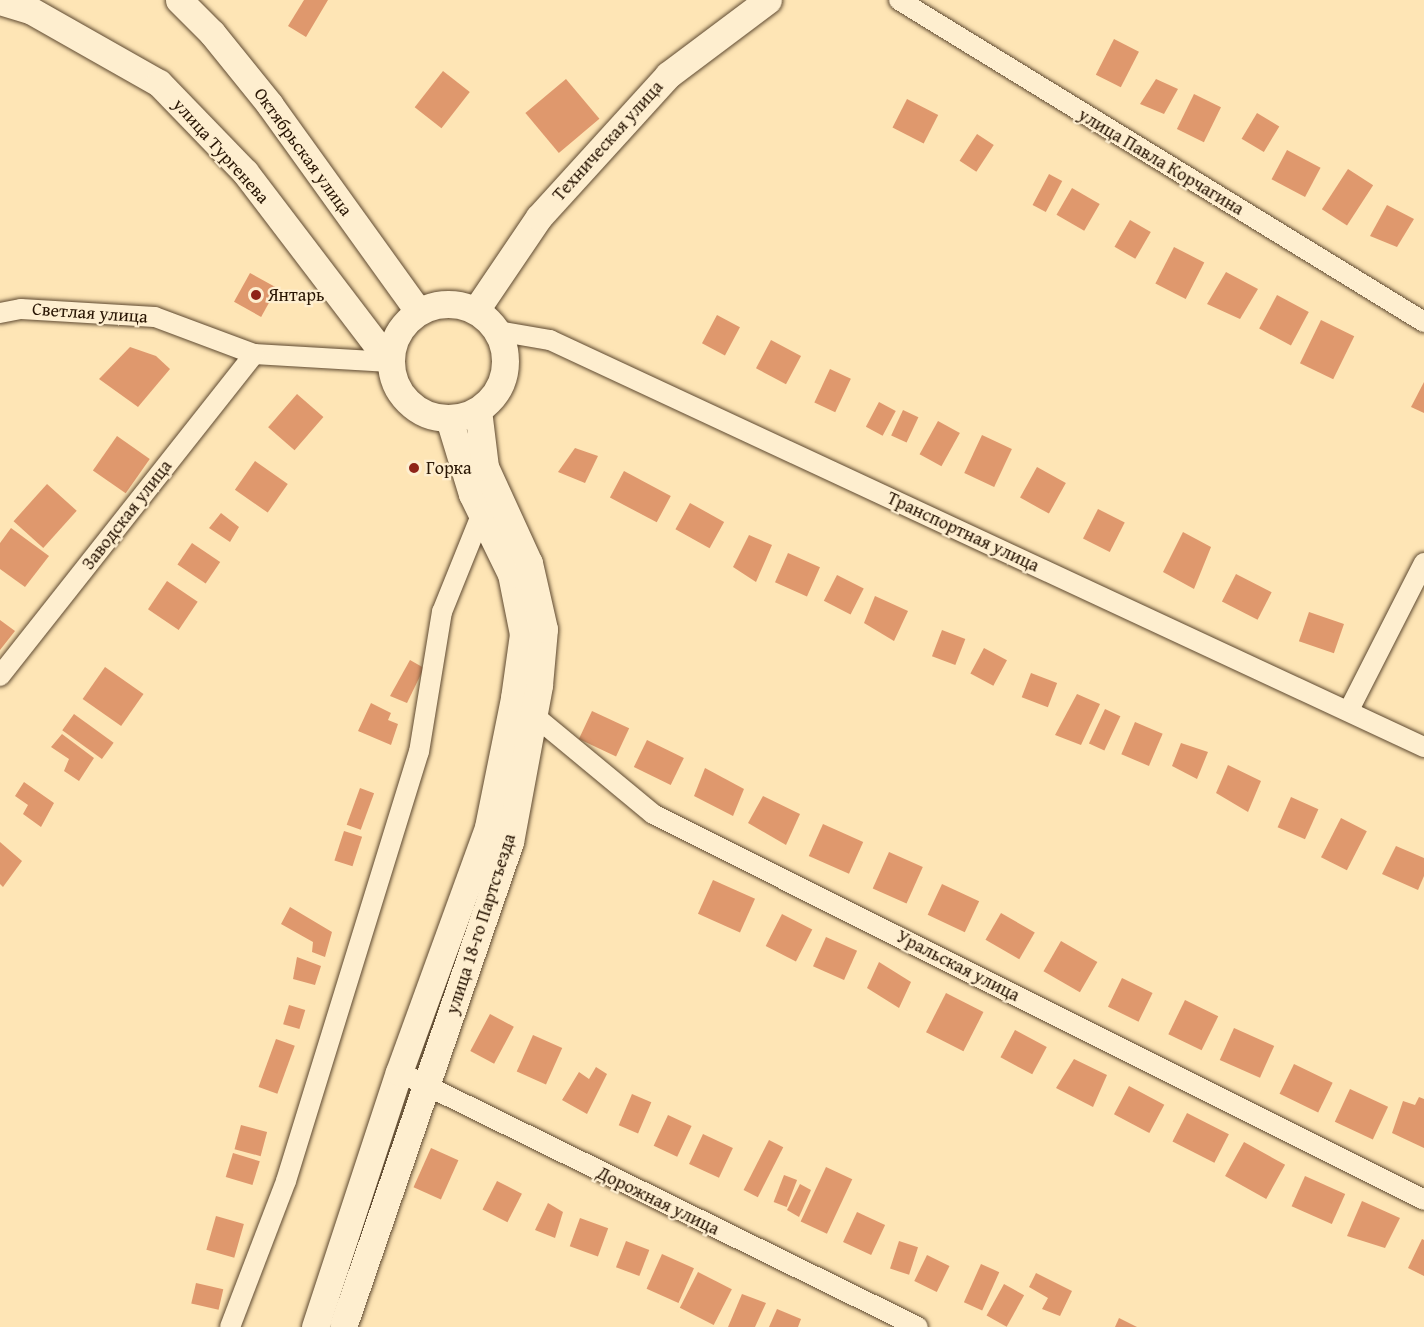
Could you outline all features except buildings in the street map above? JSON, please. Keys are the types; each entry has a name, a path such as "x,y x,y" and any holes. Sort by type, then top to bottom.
{"main road":[{"name":"Октябрьская улица","path":"179,0 212,33 270,105 418,311"},
{"name":"Техническая улица","path":"476,310 539,217 668,75 768,0"},
{"name":"улица Тургенева","path":"0,1 30,10 159,83 245,172 390,362"},
{"path":"447,303 476,310 498,331 504,348 501,383 478,410 449,419 423,412 402,396 390,362 398,333 418,311 447,303"},
{"name":"улица 18-го Партсъезда","path":"315,1327 399,1072 488,827 524,707 544,630 529,563 485,467 478,410"},
{"name":"улица 18-го Партсъезда","path":"343,1327 510,842 524,707 523,634 511,574 482,513 449,419"}],"street":[{"name":"улица Павла Корчагина","path":"899,0 1424,322"},
{"name":"Светлая улица","path":"0,313 21,309 155,317 254,354 390,362"},
{"name":"Транспортная улица","path":"498,331 550,340 1349,710 1424,747"},
{"name":"Заводская улица","path":"0,676 254,354"},
{"path":"230,1327 286,1181 416,764 441,612 482,513"},
{"path":"1349,710 1424,563"},
{"name":"Уральская улица","path":"524,707 653,814 1424,1200"},
{"name":"Дорожная улица","path":"399,1072 426,1089 918,1327"}],"place":[{"name":"Янтарь","path":"256,295"},
{"name":"Горка","path":"414,468"}]}
